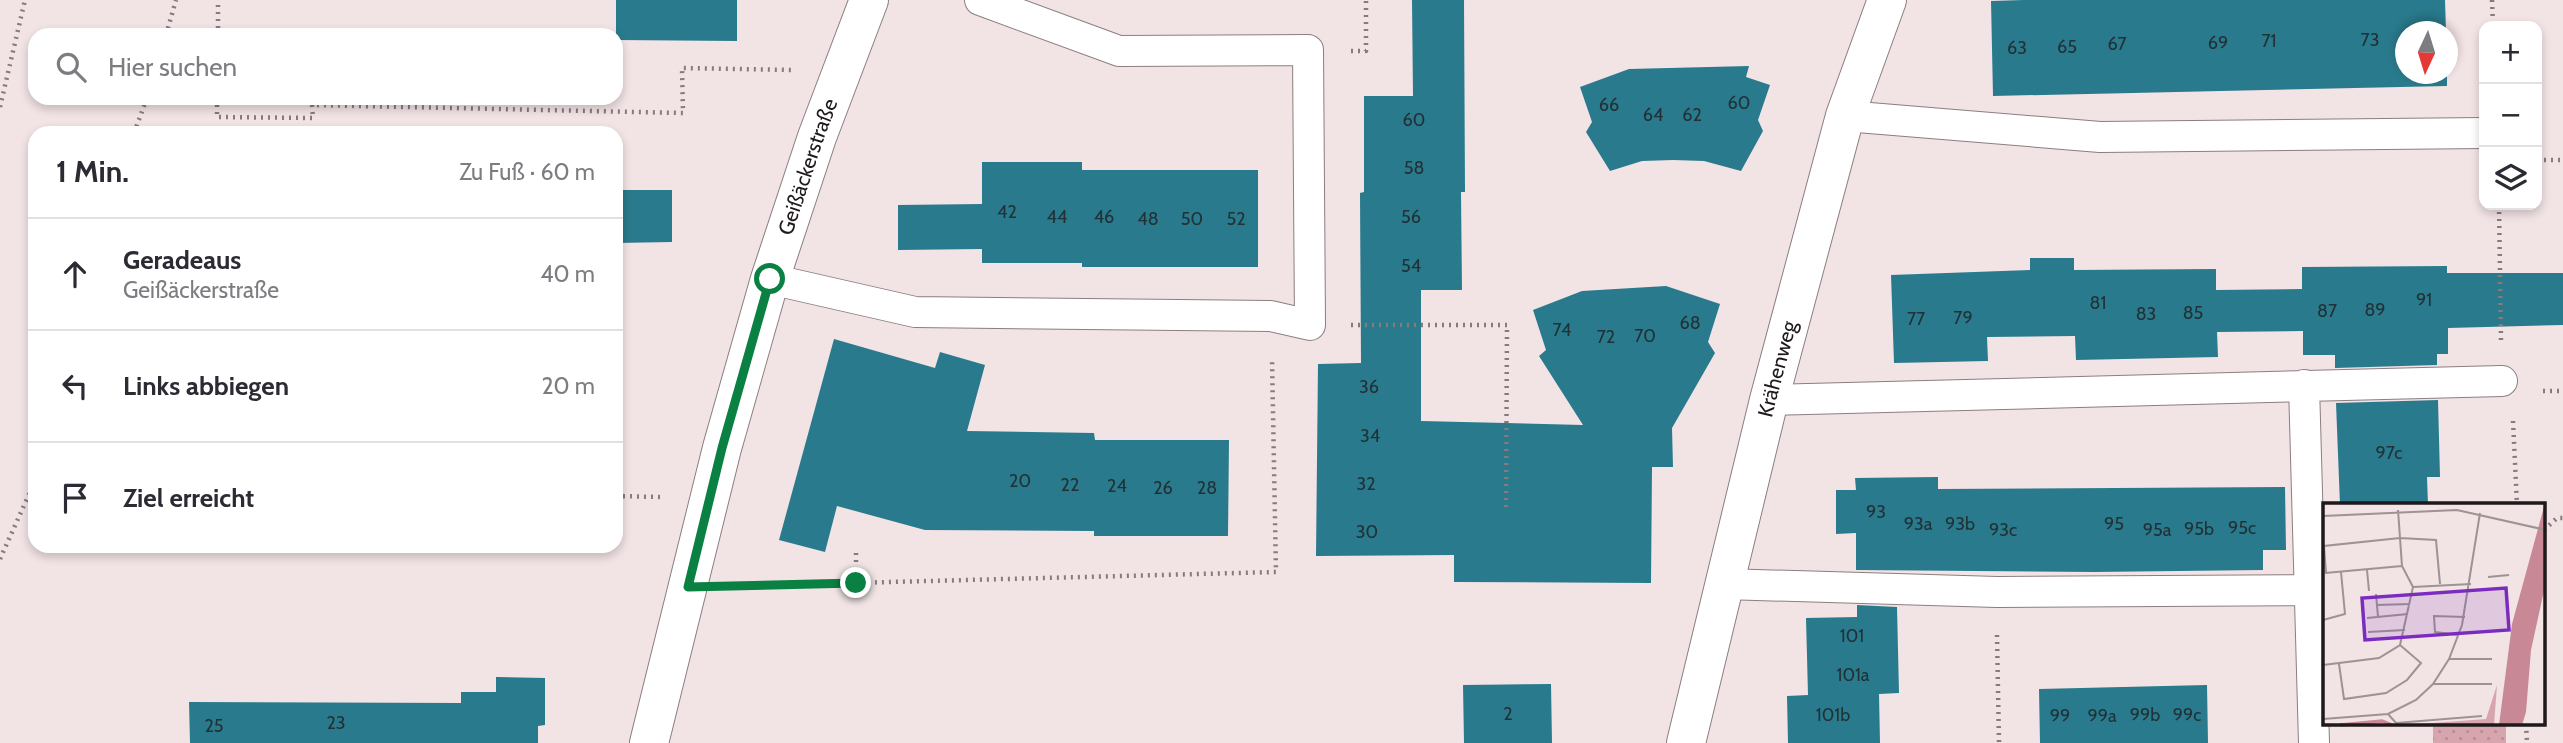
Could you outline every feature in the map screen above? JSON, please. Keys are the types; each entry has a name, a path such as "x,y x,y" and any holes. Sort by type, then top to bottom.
{"street":[{"name":"Geißäckerstraße","path":"649,743 722,448 770,279 817,138 869,0"},
{"name":"Krähenweg","path":"1685,743 1769,400 1845,116 1887,0"}],"lane":[{"path":"770,279 915,312 1271,316 1310,325 1308,50 1119,51 980,0"},
{"path":"1845,116 2100,137 2479,133"},
{"path":"1769,400 2502,381"},
{"path":"2304,385 2309,590 2319,666 2314,743"},
{"path":"1724,584 1997,592 2309,590"}],"path":[{"path":"0,107 25,0"},
{"path":"168,28 176,0"},
{"path":"218,0 218,28"},
{"path":"2493,0 2493,21"},
{"path":"217,105 216,117 313,118 312,105 683,113 682,68 843,71"},
{"path":"137,126 144,105"},
{"path":"2542,160 2563,160"},
{"path":"2499,210 2502,381 2514,423 2517,503"},
{"path":"688,587 1276,572 1271,316"},
{"path":"1310,325 1507,325 1506,507"},
{"path":"0,559 28,497"},
{"path":"2546,528 2557,518 2563,518"},
{"path":"856,552 856,583"},
{"path":"1997,592 1999,743"}],"shaded area":[{"path":"2433,726 2506,726 2506,743 2433,743"}],"building":[{"path":"616,0 737,0 737,41 623,40 623,28 616,28"},
{"path":"1412,0 1464,0 1465,192 1461,192 1462,290 1421,290 1421,421 1583,425 1539,356 1546,350 1533,310 1582,291 1666,286 1720,304 1708,342 1715,353 1672,428 1673,467 1652,467 1651,583 1454,582 1454,555 1316,556 1318,364 1361,363 1360,193 1364,192 1364,96 1413,96"},
{"path":"2445,0 2446,21 2395,21 2395,84 2447,86 1993,96 1991,1"},
{"path":"1749,66 1746,77 1770,85 1758,120 1763,131 1741,171 1704,161 1673,160 1642,161 1610,171 1586,132 1592,122 1580,87 1629,69"},
{"path":"982,162 1082,162 1082,170 1258,170 1258,267 1082,267 1082,263 982,263 982,249 898,250 898,205 982,204"},
{"path":"623,190 672,190 672,242 623,243"},
{"path":"2030,258 2074,258 2074,270 2216,269 2216,290 2302,289 2302,267 2447,266 2447,273 2563,273 2563,325 2448,328 2448,354 2437,354 2437,365 2335,368 2335,355 2303,355 2303,331 2217,332 2218,357 2076,360 2075,336 1987,337 1988,361 1894,363 1891,275 2030,270"},
{"path":"834,339 935,368 940,352 985,365 967,431 1094,433 1095,440 1229,440 1228,536 1094,536 1094,531 925,530 837,506 825,552 779,540"},
{"path":"2438,400 2440,477 2427,477 2428,503 2340,503 2336,403"},
{"path":"1938,477 1938,489 2285,487 2286,550 2263,550 2263,570 1856,570 1856,533 1836,534 1836,490 1856,490 1855,478"},
{"path":"1857,605 1897,607 1899,693 1879,694 1880,743 1788,743 1787,696 1808,695 1806,618 1857,617"},
{"path":"496,677 545,678 545,725 538,726 538,743 190,743 189,702 461,703 461,692 496,692"},
{"path":"1551,684 1552,743 1464,743 1463,685"},
{"path":"2207,685 2208,743 2040,743 2039,689"}],"route":[{"path":"770,279 722,448 688,587 856,583"}]}
